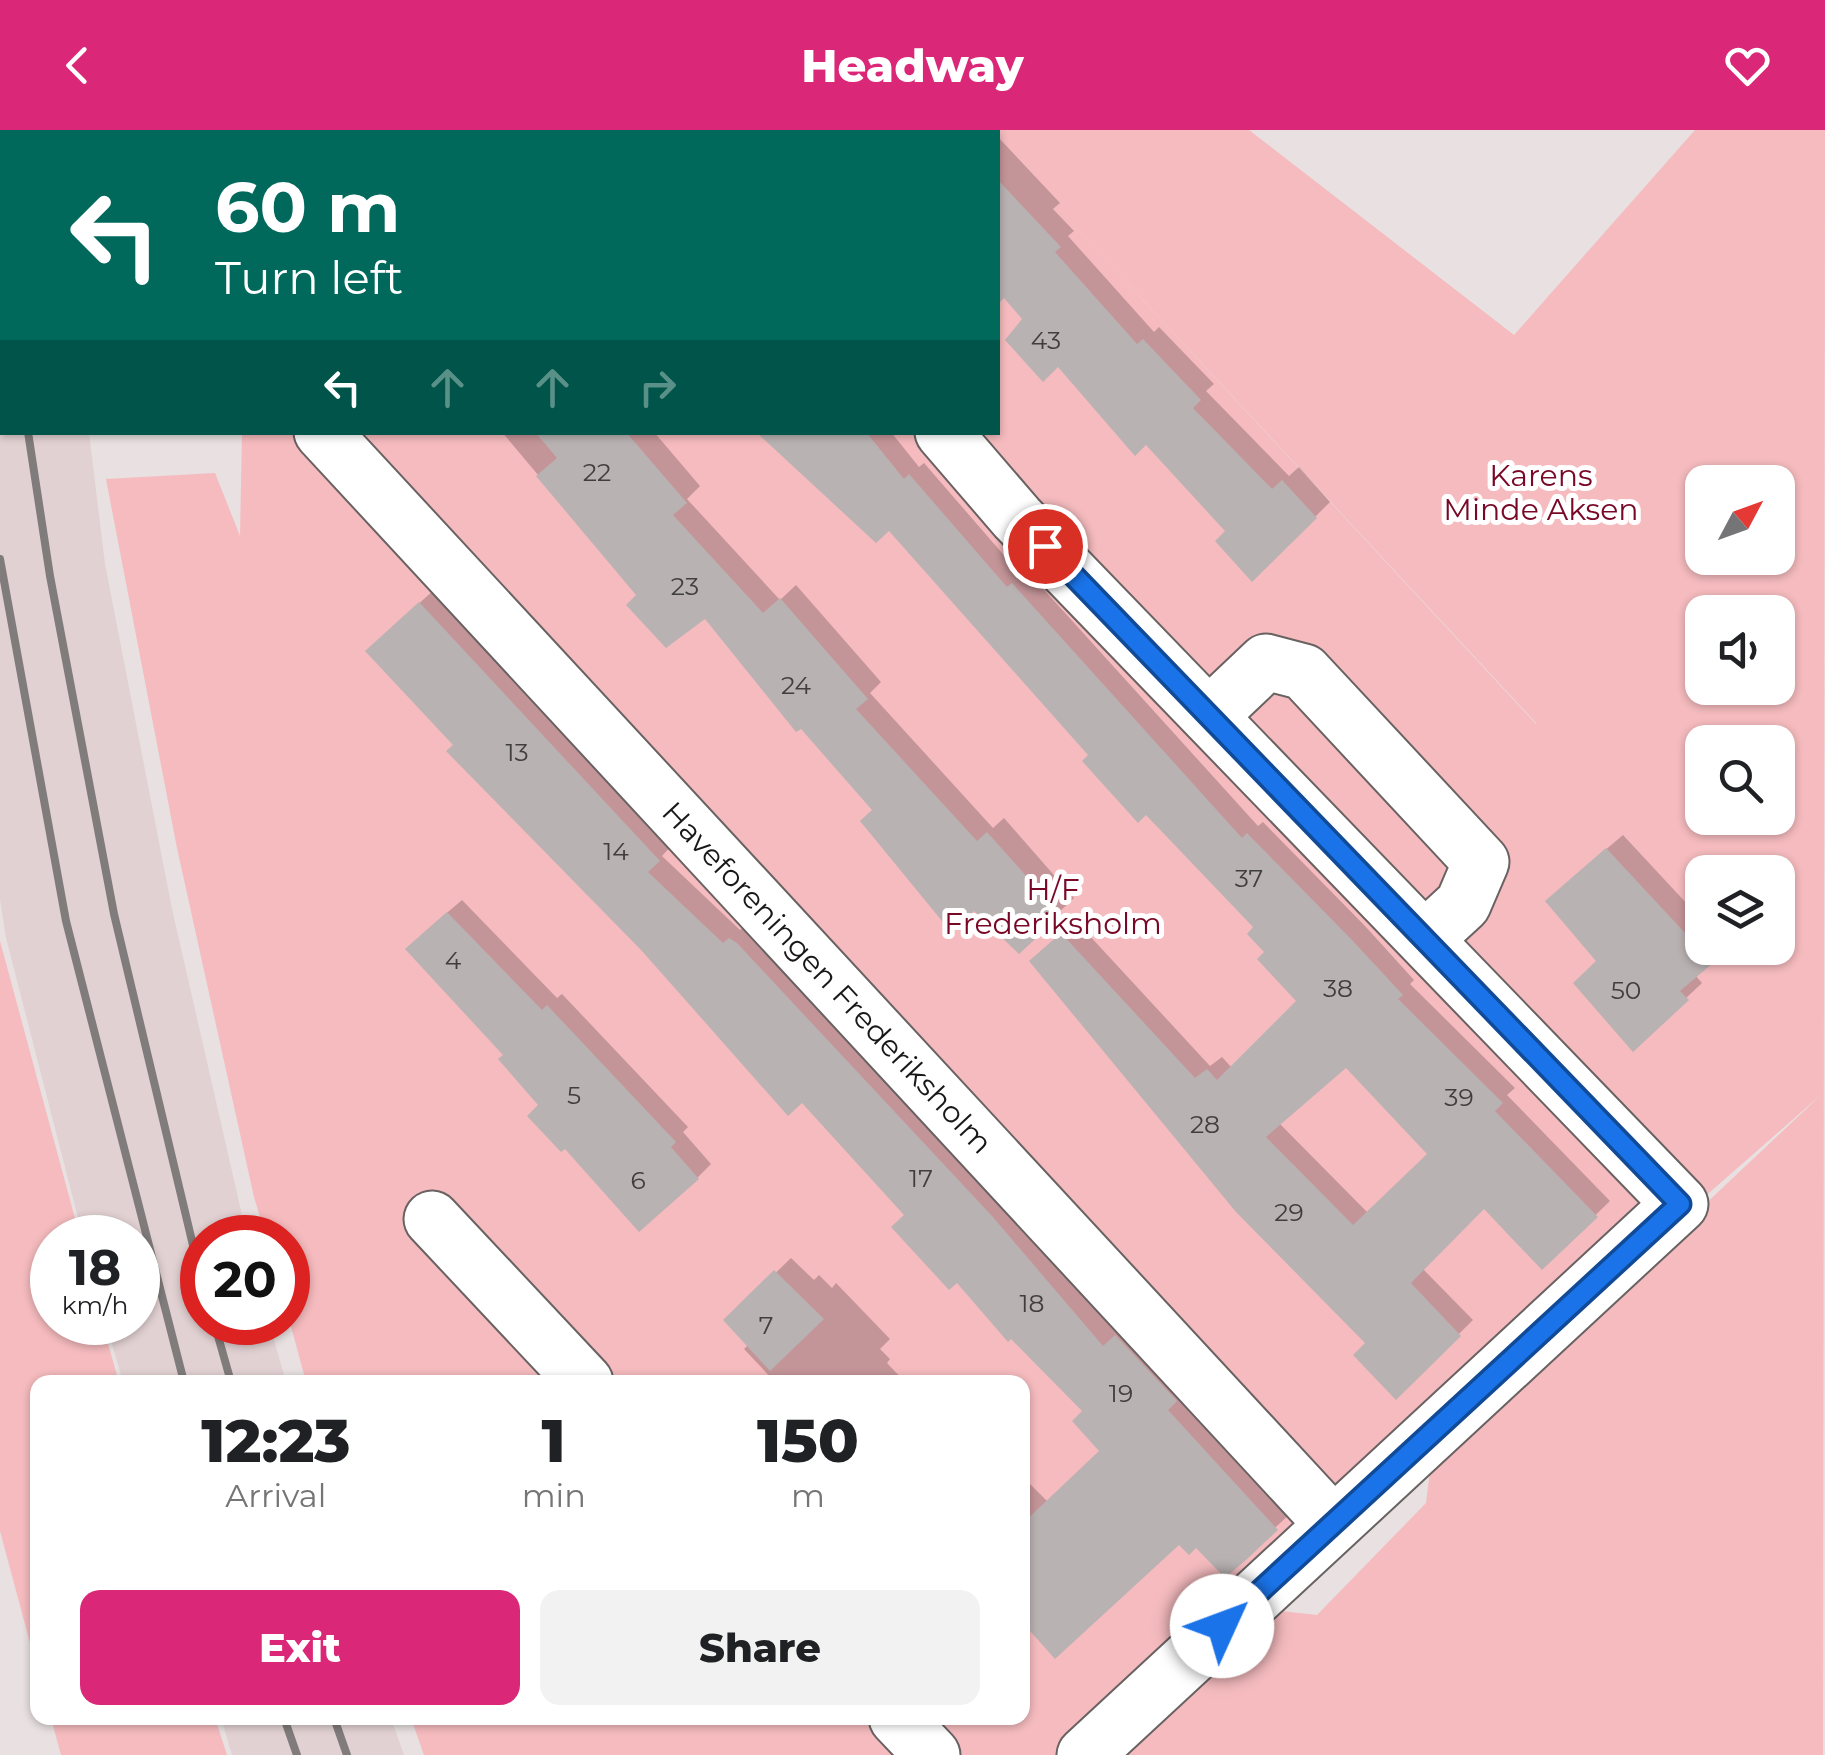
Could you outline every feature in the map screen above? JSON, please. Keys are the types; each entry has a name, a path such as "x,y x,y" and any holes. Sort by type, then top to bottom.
{"lane":[{"name":"Haveforeningen Frederiksholm","path":"325,435 1332,1524"},
{"path":"946,435 1018,518 1680,1204 1086,1755"},
{"path":"1209,716 1266,662 1304,672 1480,862 1463,904 1425,939"},
{"path":"432,1219 578,1375"},
{"path":"904,1725 932,1755"}],"shaded area":[{"path":"0,435 89,435 105,564 172,909 242,1215 180,1215 180,1345 275,1345 284,1375 121,1375 112,1345 160,1345 160,1215 77,1215 6,938 0,899"},
{"path":"223,1725 393,1725 404,1755 232,1755"}],"green space":[{"name":"H/F Frederiksholm","path":"1000,130 1249,130 1514,335 1695,130 1825,130 1823,1755 1123,1755 1272,1610 1317,1615 1426,1503 1431,1463 1823,1093 1332,1523 1103,1755 424,1755 413,1725 1030,1725 1030,1375 304,1375 296,1345 310,1345 310,1215 259,1215 254,1197 177,848 106,479 215,473 240,536 242,435 1000,435","holes":["1016,163 1536,723 1536,724"]},
{"path":"0,941 74,1215 30,1215 30,1345 108,1345 117,1375 30,1375 30,1643 0,1531"},
{"path":"53,1725 217,1725 227,1755 61,1755"}],"building":[{"path":"1000,182 1061,247 1055,252 1137,344 1143,339 1201,400 1193,408 1272,489 1282,480 1317,518 1252,582 1215,541 1225,531 1146,445 1135,456 1058,367 1043,382 1005,340 1022,319 1004,298 1000,302"},
{"path":"538,435 629,435 687,503 673,515 763,613 780,598 868,699 856,709 977,841 987,832 1061,915 1019,954 974,911 951,932 860,821 872,810 801,729 796,732 705,619 666,648 626,605 636,595 536,476 557,458"},
{"path":"759,435 868,435 904,479 909,474 1007,587 1012,583 1242,838 1247,833 1352,940 1403,995 1398,999 1503,1103 1495,1111 1598,1217 1542,1270 1484,1209 1411,1283 1461,1336 1396,1400 1353,1355 1365,1343 1236,1212 1029,961 1061,933 1195,1078 1207,1069 1217,1080 1296,1001 1257,959 1264,952 1247,934 1253,927 1146,815 1138,823 1082,761 1088,755 889,531 876,543","holes":["1346,1068 1427,1154 1353,1225 1266,1137"]},
{"path":"419,602 660,861 648,872 723,943 729,938 737,943 992,1216 1103,1346 1115,1335 1177,1401 1168,1410 1278,1530 1225,1578 1196,1548 1189,1555 1179,1545 1055,1659 1030,1631 1030,1516 1099,1451 1072,1421 1082,1411 1011,1339 1008,1342 957,1283 949,1290 891,1227 904,1215 802,1103 788,1116 642,951 446,751 453,745 365,651"},
{"path":"1606,848 1685,933 1685,965 1711,965 1680,991 1689,1000 1633,1052 1573,983 1596,961 1545,901"},
{"path":"447,912 542,1010 547,1005 676,1142 671,1147 699,1179 639,1232 565,1149 561,1152 527,1116 538,1105 498,1059 503,1055 405,949"},
{"path":"774,1270 824,1319 770,1371 723,1320"}],"railway":[{"path":"28,435 50,576 114,914 186,1215"},
{"path":"0,559 66,921 182,1375"},
{"path":"221,1345 229,1375"},
{"path":"286,1725 297,1755"},
{"path":"336,1725 347,1755"}],"route":[{"path":"1045,546 1680,1204 1222,1626"}],"park label":[{"name":"Karens Minde Aksen","path":"1541,493"}]}
